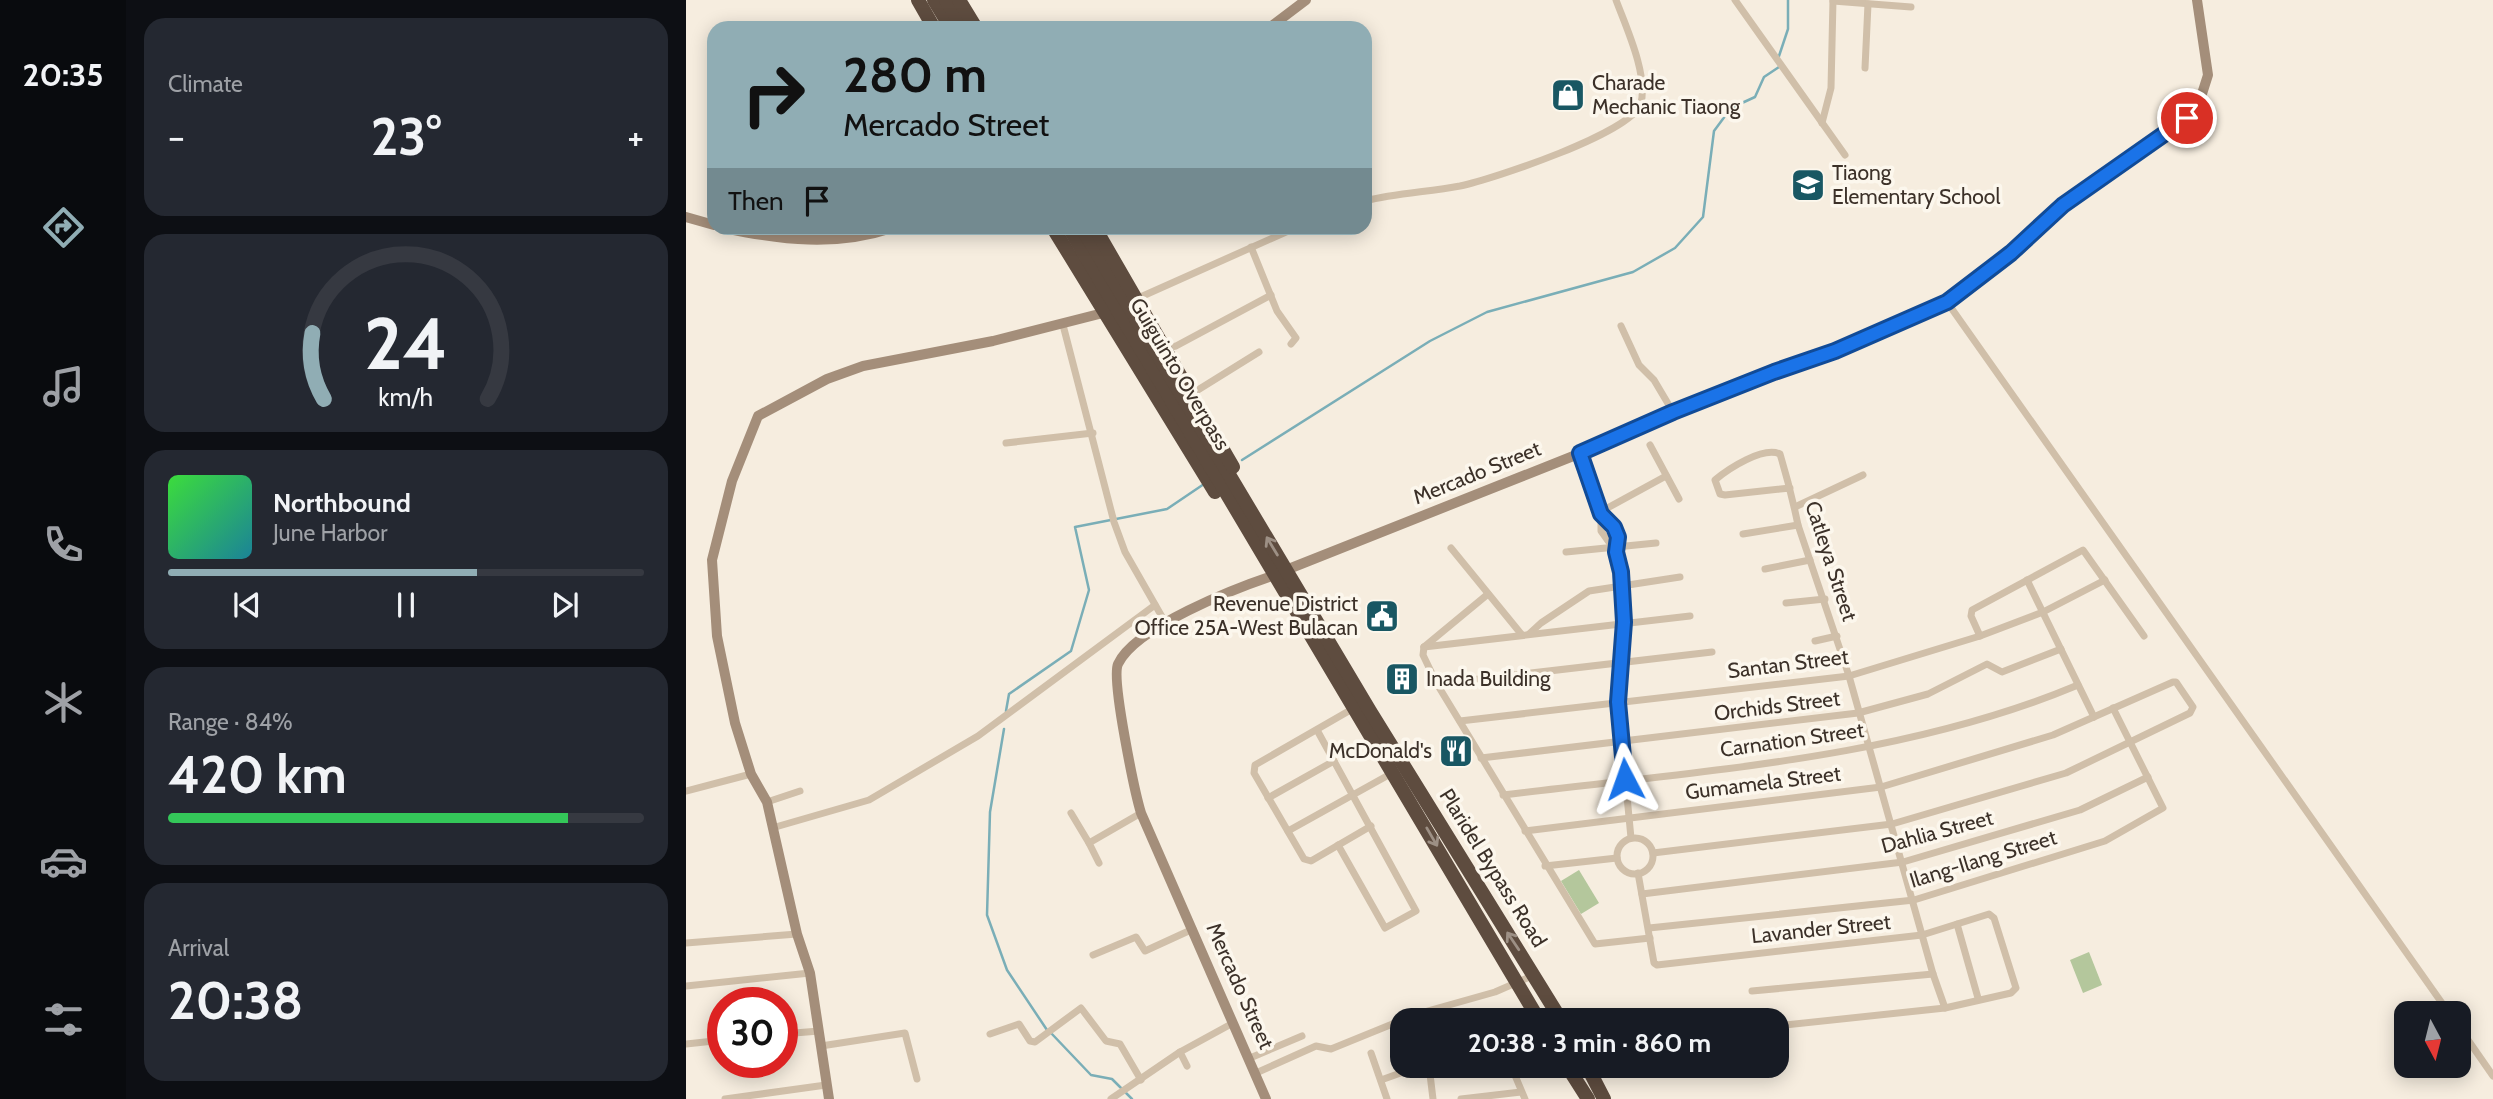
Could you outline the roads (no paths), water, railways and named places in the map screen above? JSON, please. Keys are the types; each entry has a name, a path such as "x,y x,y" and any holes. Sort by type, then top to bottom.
{"highway":[{"path":"918,0 930,21"},
{"path":"959,0 972,21"},
{"path":"939,2 948,21"},
{"path":"939,2 957,21"},
{"path":"1059,235 1113,302"},
{"name":"Guiguinto Overpass","path":"1073,235 1113,302 1258,523"},
{"name":"Guiguinto Overpass","path":"1085,235 1113,302"},
{"path":"1100,235 1223,446 1258,523"},
{"name":"Plaridel Bypass Road","path":"1113,302 1197,464 1230,514 1280,572 1554,1008"},
{"name":"Plaridel Bypass Road","path":"1258,523 1280,572 1355,708 1532,1008"},
{"path":"1575,1078 1588,1099"},
{"path":"1593,1078 1604,1099"}],"street":[{"path":"1278,21 1306,0"},
{"path":"1372,200 1501,176 1596,137 1633,115 1640,106 1643,92 1633,47 1616,0"},
{"path":"1735,0 1845,155"},
{"path":"1822,122 1831,88 1833,0 1911,7"},
{"name":"Mercado Street","path":"1266,1099 1251,1058 1233,1023 1133,788 1116,668 1127,648 1165,622 1280,572 1580,453 1673,412 1835,351 1947,302 2011,253 2063,205 2187,118 2200,97 2208,75 2197,0"},
{"path":"1865,68 1868,4"},
{"path":"686,217 707,223"},
{"path":"771,235 811,241 865,235"},
{"path":"1136,299 1279,235"},
{"path":"1251,247 1277,311 1296,338 1291,344"},
{"path":"1166,348 1176,346 1270,296"},
{"path":"829,1099 810,973 797,934 767,802 751,774 724,676 711,575 732,481 758,416 827,379 863,366 1063,325 1113,302"},
{"path":"1947,302 2441,1001"},
{"path":"1063,325 1114,522 1125,552 1165,622"},
{"path":"1621,326 1639,365 1654,380 1673,412"},
{"path":"1193,393 1259,352"},
{"path":"1006,443 1093,433"},
{"path":"1650,445 1679,499"},
{"name":"Catleya Street","path":"1790,488 1720,494 1715,481 1761,454 1773,451 1780,454 1790,488 1795,507 1798,524 1850,676 1858,713 1945,1008"},
{"path":"1580,453 1601,513 1601,531 1615,549"},
{"path":"1795,507 1863,475"},
{"path":"1601,513 1666,476"},
{"path":"1601,513 1614,527 1621,586 1624,622 1618,702 1631,838"},
{"path":"1743,534 1798,524"},
{"path":"1566,552 1615,549 1656,542"},
{"path":"1451,548 1526,635"},
{"path":"1980,636 1971,616 1972,610 2083,550 2144,636"},
{"path":"1765,569 1810,560"},
{"path":"1526,635 1589,591 1680,577"},
{"path":"2027,580 2094,717"},
{"name":"Santan Street","path":"1460,721 1850,676 1980,636 2043,612 2105,580"},
{"path":"1488,594 1424,647 1423,655 1437,684 1545,866 1595,944 1650,938 1638,873"},
{"path":"1786,604 1825,599"},
{"path":"772,828 869,800 952,751 1061,676 1154,605"},
{"path":"1424,647 1690,616"},
{"path":"1815,641 1837,636"},
{"name":"Orchids Street","path":"1482,758 1858,713 1928,694 1987,664 2002,671 2061,649"},
{"path":"1437,684 1712,652"},
{"name":"Gumamela Street","path":"1525,831 1881,787 2053,735 2176,682 2193,707 2190,713 2131,743"},
{"name":"Carnation Street","path":"1503,795 1869,748 2045,698 2078,685"},
{"path":"1355,708 1253,768 1268,798 1308,860 1371,826"},
{"name":"Ilang-Ilang Street","path":"1649,928 1914,900 2105,841 2162,811 2113,708"},
{"path":"1317,730 1416,911 1385,928 1338,845"},
{"path":"1653,853 1892,824 2066,773 2131,743"},
{"path":"1268,798 1334,761"},
{"path":"1288,831 1394,772"},
{"path":"686,790 751,774"},
{"name":"Dahlia Street","path":"1642,894 1903,862 2080,810 2148,777"},
{"path":"767,802 800,791"},
{"path":"1071,813 1098,863"},
{"path":"1089,843 1142,813"},
{"path":"1631,838 1648,843 1653,853 1648,868 1638,873 1622,868 1617,858 1622,843 1631,838"},
{"path":"1545,866 1617,858"},
{"name":"Lavander Street","path":"1650,938 1655,965 1922,935 1989,914 1994,918 2016,988 2011,993 1979,998"},
{"path":"1789,1025 1945,1008 1979,998 1957,924"},
{"path":"1093,955 1136,937 1145,951 1194,929"},
{"path":"686,943 797,934"},
{"path":"686,986 810,973"},
{"path":"1752,991 1933,974"},
{"path":"1445,1008 1517,984 1535,975"},
{"path":"990,1034 1019,1024 1030,1041 1035,1042 1081,1008 1106,1041 1120,1044 1141,1080"},
{"path":"1111,1099 1180,1052 1233,1023"},
{"path":"1256,1073 1316,1046 1331,1049 1390,1027"},
{"path":"798,1033 818,1031"},
{"path":"821,1046 905,1033 917,1079"},
{"path":"1251,1058 1302,1036"},
{"path":"686,1044 707,1042"},
{"path":"2471,1044 2493,1076"},
{"path":"1180,1052 1187,1066"},
{"path":"1371,1053 1387,1099"},
{"path":"1381,1080 1390,1077"},
{"path":"1430,1078 1433,1099"},
{"path":"1461,1099 1523,1096 1516,1078"},
{"path":"725,1099 826,1084"}],"waterway":[{"path":"1779,56 1788,29 1788,0"},
{"path":"1242,460 1430,341 1487,312 1633,272 1675,248 1703,217 1714,131 1731,108 1755,97 1764,77 1779,67"},
{"path":"1006,711 1009,694 1071,651 1089,590 1075,527 1167,509 1204,484"},
{"path":"1004,729 990,812 987,915 1007,970 1047,1030"},
{"path":"1051,1033 1091,1075 1112,1079 1132,1099"}],"place":[{"name":"Charade Mechanic Tiaong","path":"1568,95"},
{"name":"Tiaong Elementary School","path":"1808,185"},
{"name":"Revenue District Office 25A-West Bulacan","path":"1382,616"},
{"name":"Inada Building","path":"1402,679"},
{"name":"McDonald's","path":"1456,751"}]}
